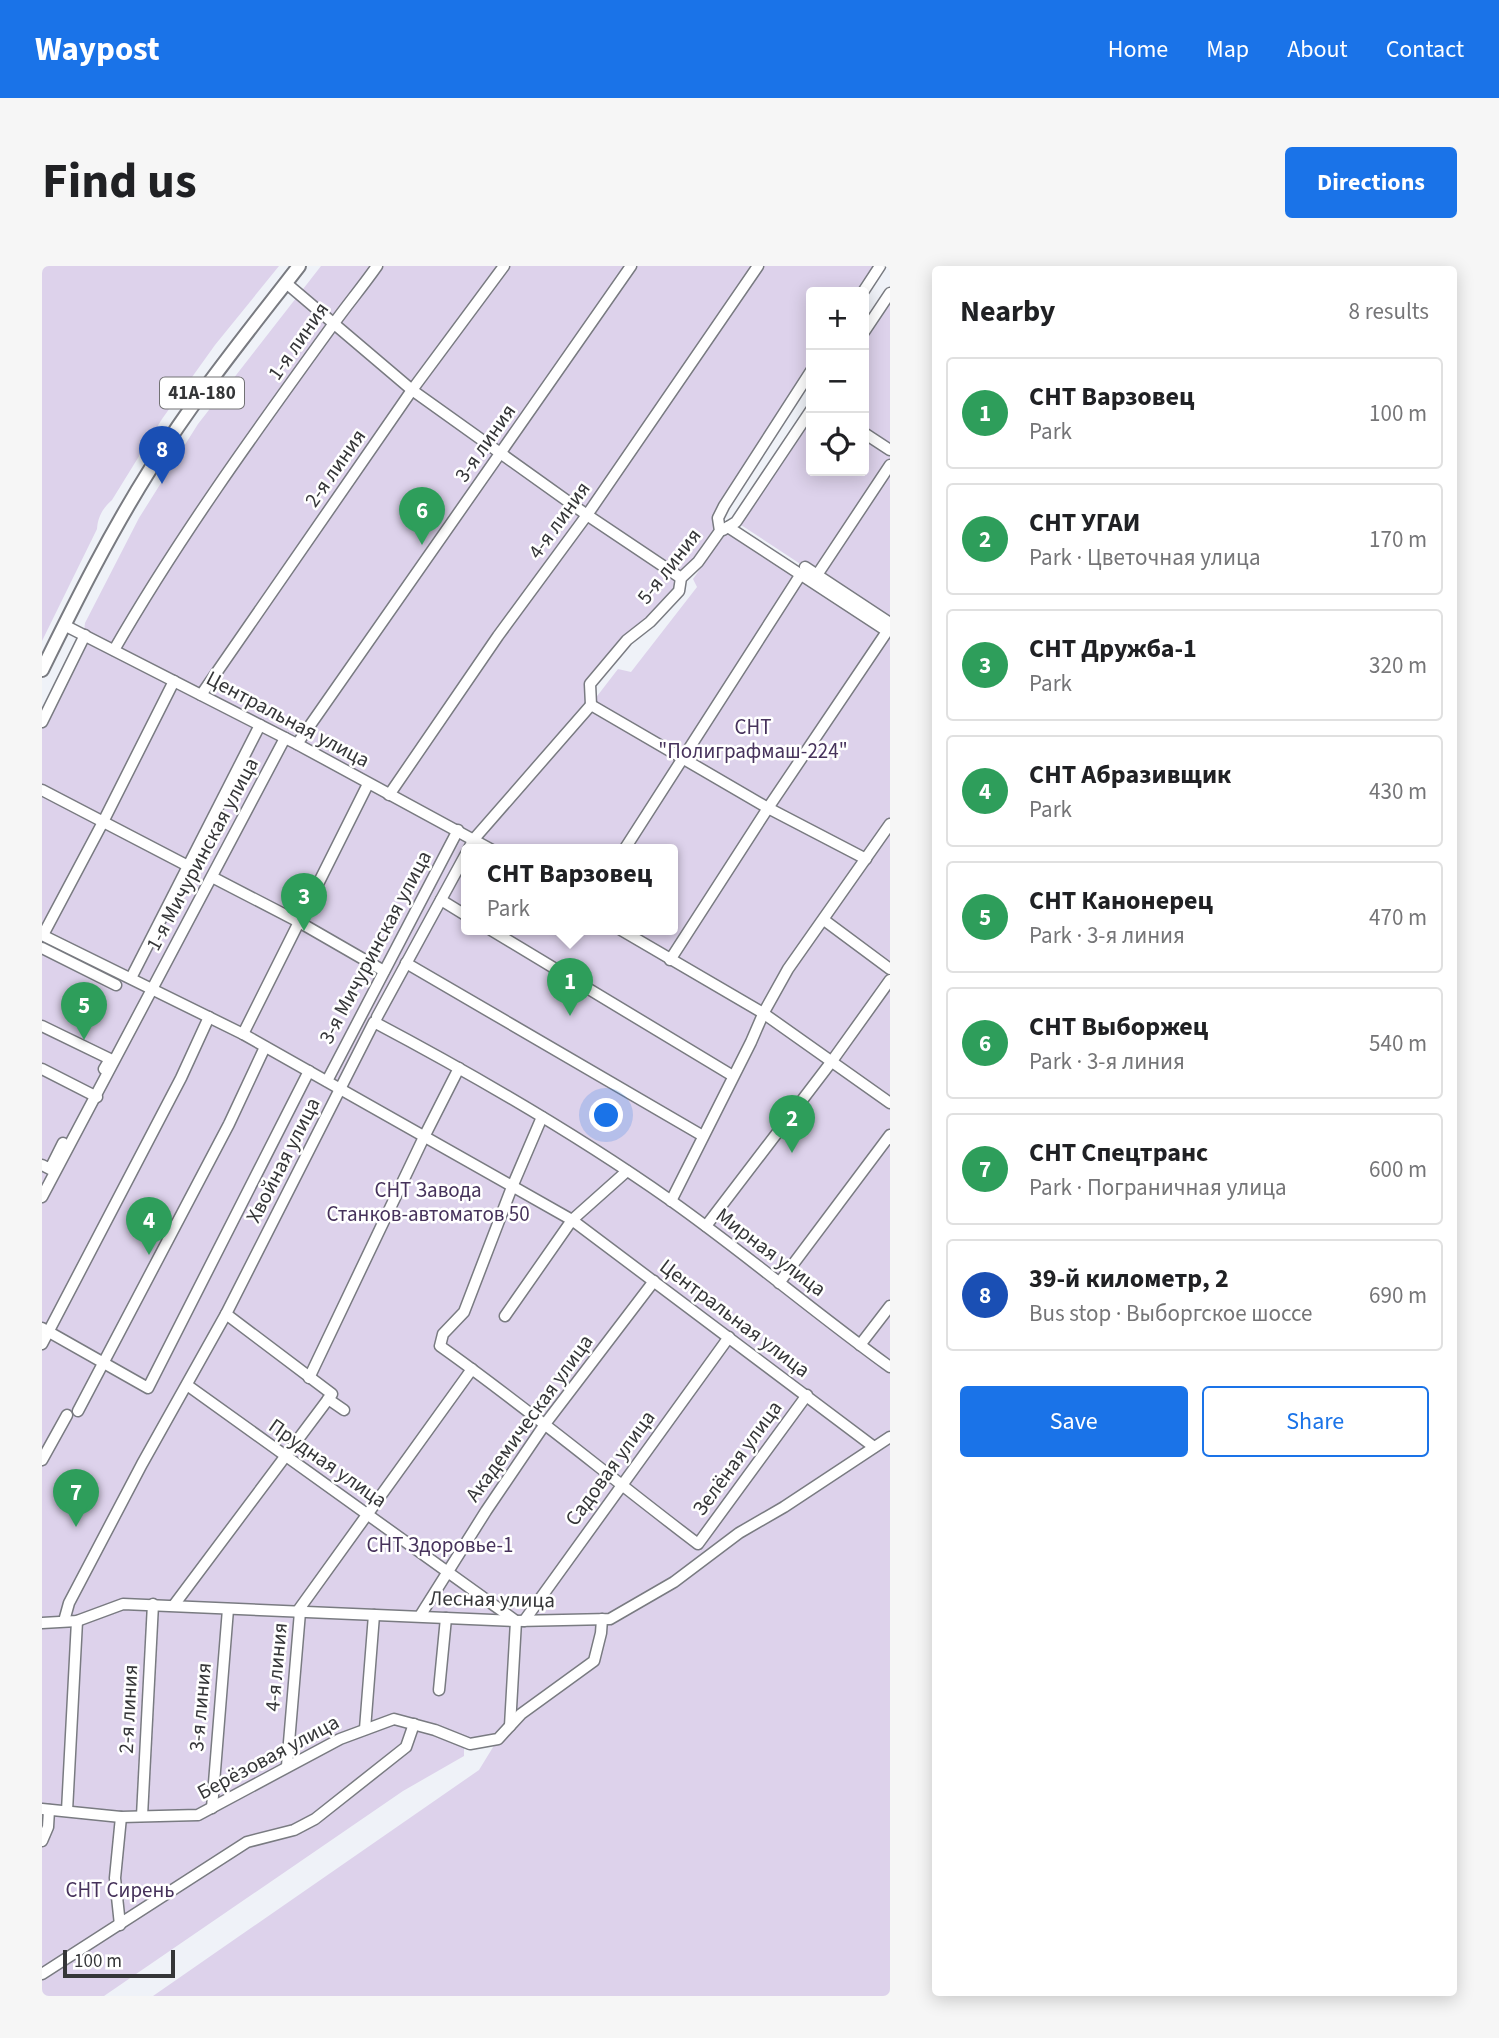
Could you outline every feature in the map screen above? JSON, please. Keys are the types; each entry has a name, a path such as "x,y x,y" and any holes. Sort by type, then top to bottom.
{"main road":[{"name":"41А-180","path":"42,670 126,508 152,466 209,383 299,266"}],"street":[{"name":"1-я линия","path":"114,650 170,559 333,324 377,266"},
{"name":"2-я линия","path":"201,695 412,390 505,266"},
{"name":"3-я линия","path":"297,744 631,266"},
{"name":"4-я линия","path":"389,795 498,636 587,516 758,266"},
{"path":"866,287 880,266"},
{"path":"286,283 412,390 587,516 681,578"},
{"path":"869,324 890,293"},
{"name":"5-я линия","path":"591,705 590,684 627,640 658,614 679,591 681,578 728,527 718,517 723,506 806,379"},
{"path":"809,413 728,527 803,571 889,627"},
{"path":"869,436 890,450"},
{"path":"817,575 890,465"},
{"path":"803,571 817,575 889,627"},
{"path":"628,844 803,571"},
{"name":"Центральная улица","path":"64,625 297,744 482,844"},
{"path":"670,960 889,627"},
{"path":"42,722 85,635"},
{"path":"43,935 174,681"},
{"path":"474,839 591,705 768,808 866,859"},
{"path":"131,978 260,725"},
{"name":"1-я Мичуринская улица","path":"94,1095 285,738"},
{"path":"243,1034 368,783"},
{"path":"42,790 188,866"},
{"path":"671,1201 763,1013 789,969 890,824"},
{"name":"3-я Мичуринская улица","path":"327,1081 458,830"},
{"name":"Хвойная улица","path":"471,844 474,839"},
{"name":"Хвойная улица","path":"64,1621 69,1603 142,1464 226,1314 376,1019 461,862"},
{"path":"212,877 299,922 384,971"},
{"path":"441,900 461,912"},
{"path":"824,920 890,969"},
{"name":"Центральная улица","path":"43,935 243,1034 572,1220 874,1447"},
{"path":"499,935 733,1076"},
{"path":"629,935 763,1013 890,1103"},
{"path":"42,948 116,985"},
{"path":"406,963 703,1136"},
{"path":"706,1226 890,980"},
{"path":"42,1344 45,1330 181,1079 209,1017"},
{"name":"Мирная улица","path":"376,1019 542,1117 627,1171 706,1226 890,1367"},
{"path":"42,1026 110,1059 42,1197"},
{"path":"78,1411 229,1124 265,1047"},
{"path":"309,1378 459,1068"},
{"path":"42,1069 94,1095"},
{"path":"45,1330 148,1388 309,1071"},
{"path":"542,1117 464,1312 443,1334 440,1346 545,1424 621,1486"},
{"path":"779,1283 890,1135"},
{"path":"42,1165 50,1168 63,1143"},
{"path":"42,1171 53,1176"},
{"path":"505,1316 572,1220 627,1171"},
{"name":"Академическая улица","path":"420,1616 545,1424 654,1281"},
{"path":"860,1345 890,1306"},
{"path":"226,1314 309,1378 344,1410"},
{"name":"Садовая улица","path":"520,1621 729,1337"},
{"path":"298,1612 472,1368"},
{"name":"Прудная улица","path":"187,1385 520,1621"},
{"name":"Зелёная улица","path":"621,1486 698,1544 807,1395"},
{"path":"174,1605 330,1396"},
{"path":"42,1460 66,1415"},
{"name":"Лесная улица","path":"42,1623 77,1621 123,1604 520,1621 610,1619 674,1582 739,1533 784,1507 890,1437"},
{"name":"2-я линия","path":"142,1816 153,1604"},
{"name":"3-я линия","path":"212,1808 228,1609"},
{"name":"4-я линия","path":"287,1766 298,1612"},
{"path":"365,1729 373,1615"},
{"path":"439,1690 446,1618"},
{"path":"510,1726 521,1714 594,1661 602,1619"},
{"path":"67,1811 77,1621"},
{"path":"510,1726 520,1621"},
{"name":"Берёзовая улица","path":"46,1809 121,1817 198,1815 287,1766 365,1729 394,1720 440,1731 464,1743 475,1745 498,1739 510,1726"},
{"path":"42,1974 247,1842 294,1830 315,1819 406,1747 414,1724"},
{"path":"42,1841 48,1827 46,1809"},
{"path":"120,1925 115,1892 121,1817"}],"green space":[{"path":"42,266 279,266 215,345 162,419 112,500 103,510 97,529 42,641"},
{"path":"321,266 880,266 866,287 806,287 806,379 718,517 720,528 680,588 590,684 591,704 618,669 631,672 697,587 693,579 729,528 890,628 890,1996 153,1996 479,1770 498,1739 464,1743 464,1756 403,1791 104,1996 42,1996 42,722 84,631 85,623 139,518 198,424"},
{"path":"890,293 890,623 738,523 806,418 806,476 869,476 869,324"}],"place":[{"name":"39-й километр, 2","path":"162,484"},
{"name":"СНТ Выборжец","path":"422,545"},
{"name":"СНТ Дружба-1","path":"304,931"},
{"name":"СНТ Варзовец","path":"570,1016"},
{"name":"СНТ Канонерец","path":"84,1040"},
{"name":"СНТ УГАИ","path":"792,1153"},
{"name":"СНТ Абразивщик","path":"149,1255"},
{"name":"СНТ Спецтранс","path":"76,1527"}],"park label":[{"name":"СНТ \"Полиграфмаш-224\"","path":"753,739"},
{"name":"СНТ Завода Станков-автоматов 50","path":"428,1202"},
{"name":"СНТ Здоровье-1","path":"440,1545"},
{"name":"СНТ Сирень","path":"120,1890"}]}
